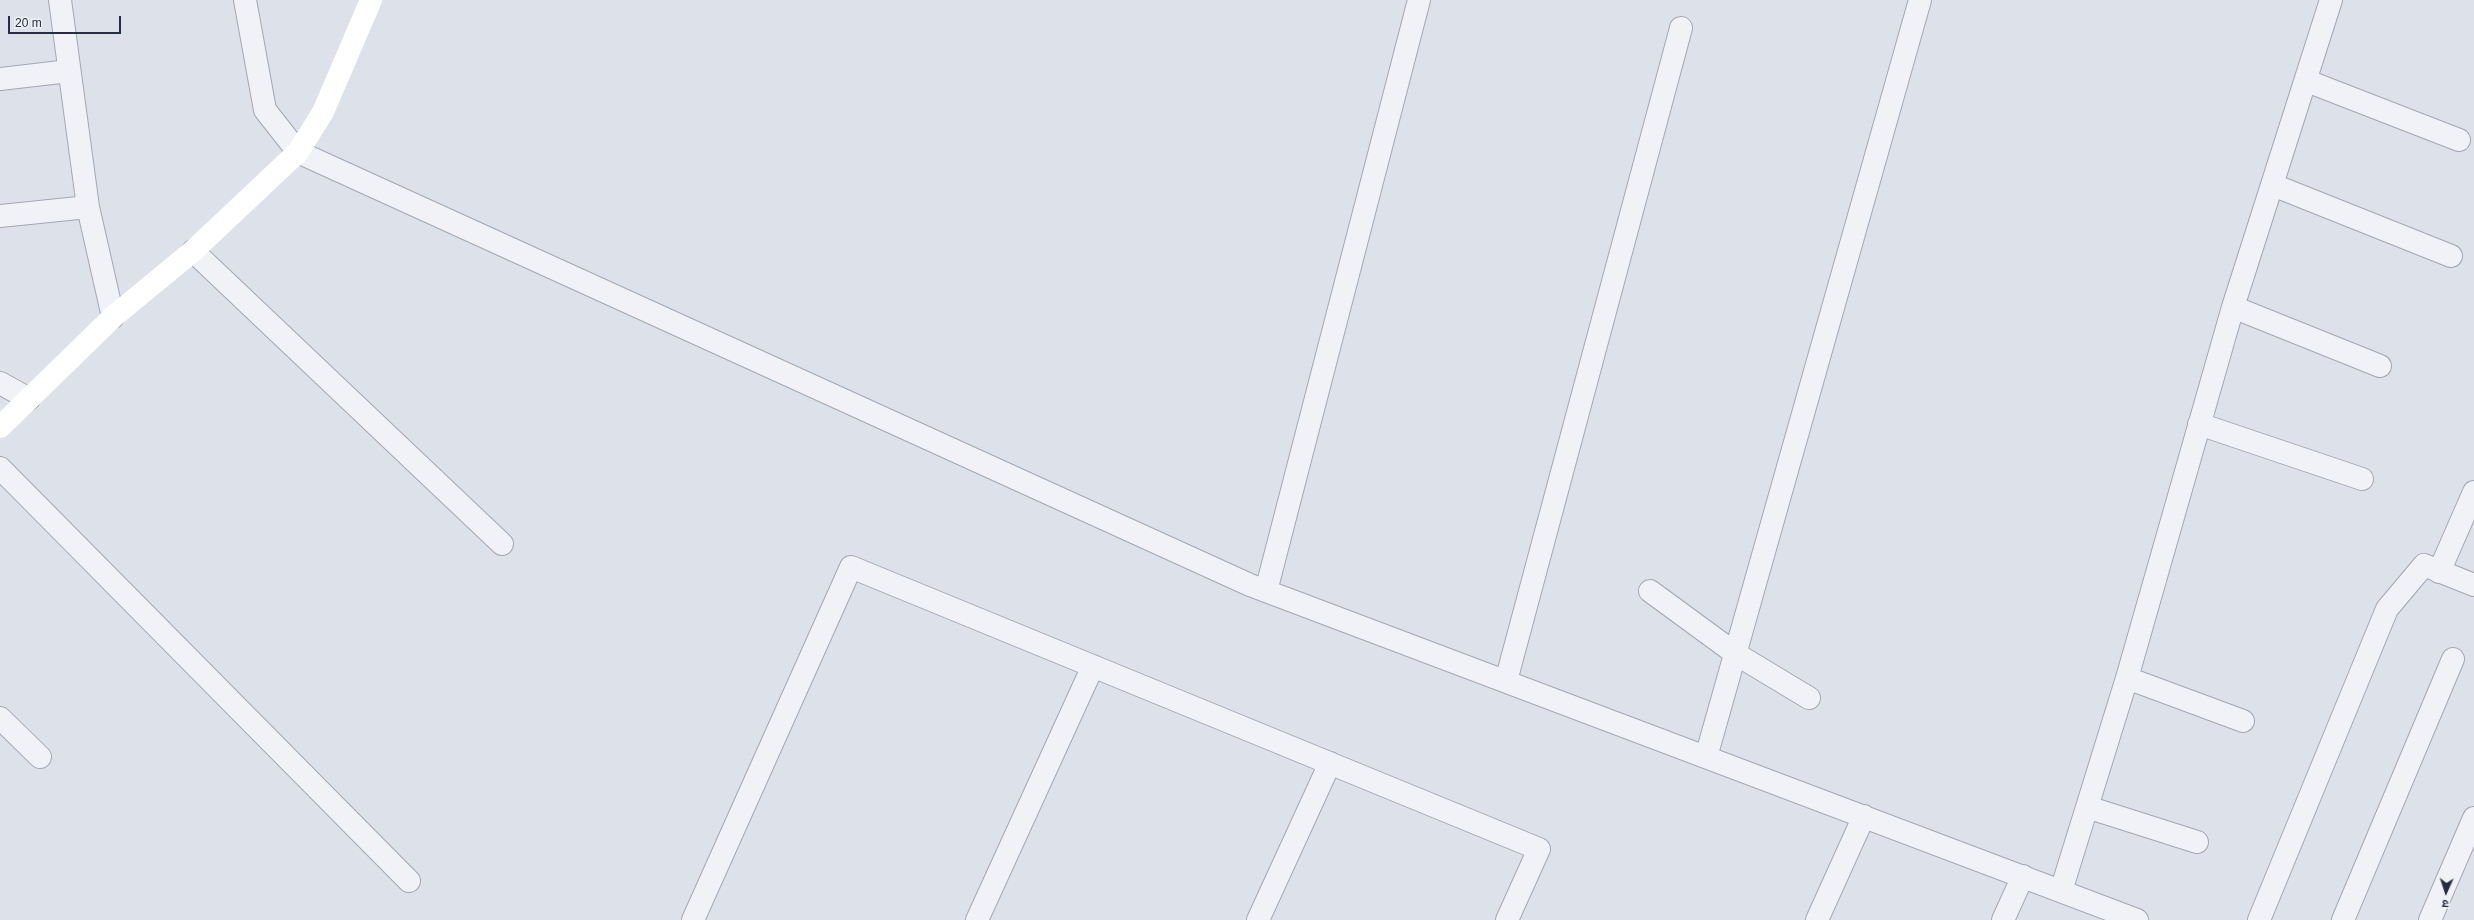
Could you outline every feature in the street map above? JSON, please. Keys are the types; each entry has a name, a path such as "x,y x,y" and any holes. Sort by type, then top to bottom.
{"main road":[{"path":"0,427 113,317 193,251 298,152 323,112 371,0"}],"street":[{"path":"60,0 88,207 113,317"},
{"path":"245,0 265,110 298,152 1266,591 2137,920"},
{"path":"1266,591 1419,0"},
{"path":"1706,757 1920,0"},
{"path":"2061,891 2127,678 2199,424 2234,307 2307,81 2331,0"},
{"path":"1506,681 1681,28"},
{"path":"0,79 69,72"},
{"path":"2307,81 2459,140"},
{"path":"2273,185 2451,256"},
{"path":"0,216 88,207"},
{"path":"193,251 502,544"},
{"path":"2234,307 2380,366"},
{"path":"0,384 29,399"},
{"path":"2199,424 2362,479"},
{"path":"0,468 409,881"},
{"path":"2439,572 2474,492"},
{"path":"2259,920 2387,610 2424,565 2474,585"},
{"path":"693,920 851,567 1539,848 1507,920"},
{"path":"1650,592 1736,654 1809,698"},
{"path":"2343,920 2453,659"},
{"path":"977,920 1093,666"},
{"path":"2127,678 2243,721"},
{"path":"0,718 40,757"},
{"path":"1258,920 1330,763"},
{"path":"2087,807 2197,842"},
{"path":"1817,920 1864,816"},
{"path":"2430,920 2474,818"},
{"path":"2004,920 2023,876"}]}
